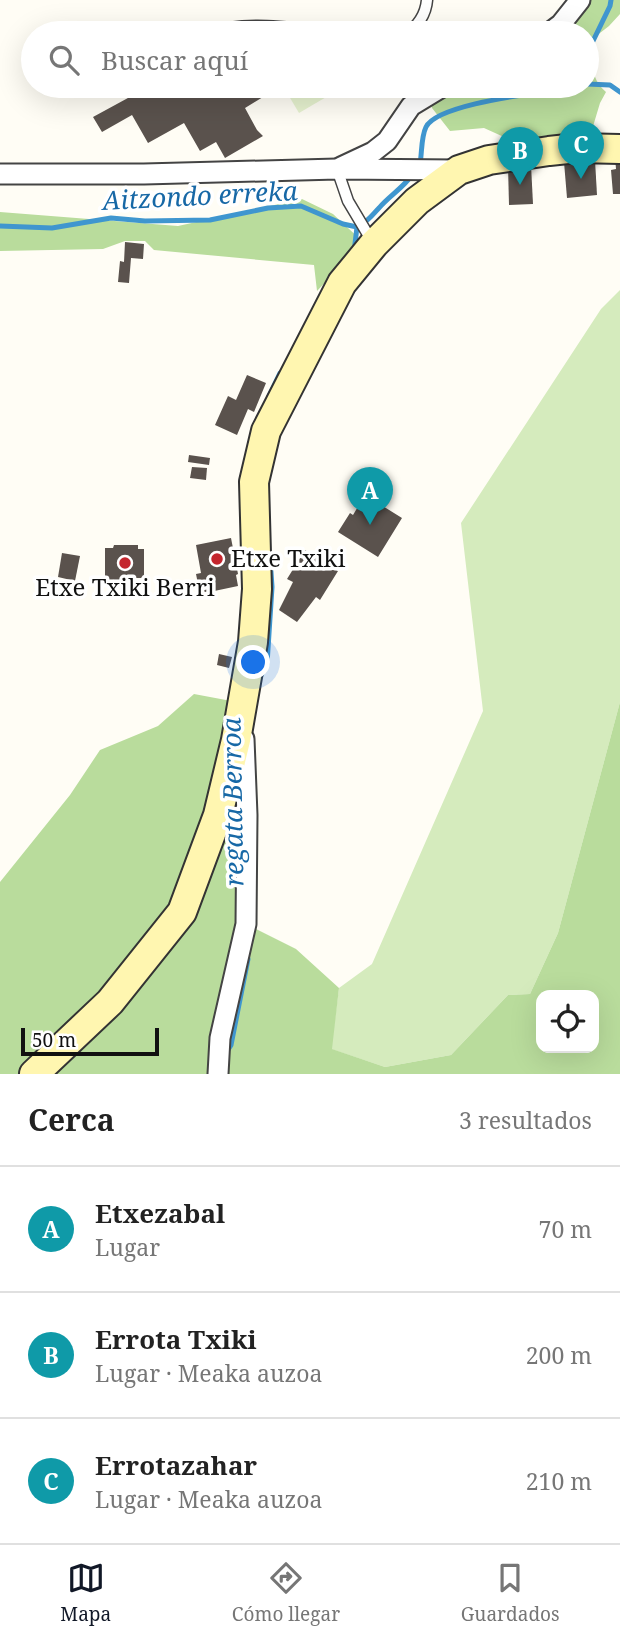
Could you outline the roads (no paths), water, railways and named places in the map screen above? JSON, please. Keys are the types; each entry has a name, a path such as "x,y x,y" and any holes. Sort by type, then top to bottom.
{"street":[{"path":"563,21 580,0"},
{"path":"337,169 373,152 387,141 411,106 424,98"},
{"path":"34,1074 110,1003 182,912 218,815 253,642 257,589 254,482 266,431 369,236 459,170 489,160 549,151 577,148 620,149"},
{"path":"0,174 459,170"},
{"path":"218,1073 220,1038 246,924 247,816 242,703"}],"lane":[{"path":"419,21 424,15 427,0"},
{"path":"337,169 348,201 369,236"}],"waterway":[{"path":"599,29 611,0"},
{"path":"599,85 610,85 620,92"},
{"path":"420,164 424,131 435,118 472,105 506,98"},
{"path":"362,224 412,175"},
{"name":"Aitzondo erreka","path":"0,226 52,228 111,218 145,221 210,220 268,208 301,206 343,224 357,227"},
{"path":"354,252 357,227"},
{"path":"269,396 280,373"},
{"name":"regata Berroa","path":"259,679 267,664 272,587 270,558"},
{"name":"regata Berroa","path":"225,1054 231,1045 248,959"}],"place":[{"name":"Errotazahar","path":"581,179"},
{"name":"Errota Txiki","path":"520,185"},
{"name":"Etxezabal","path":"370,525"},
{"name":"Etxe Txiki","path":"217,559"},
{"name":"Etxe Txiki Berri","path":"125,563"}]}
